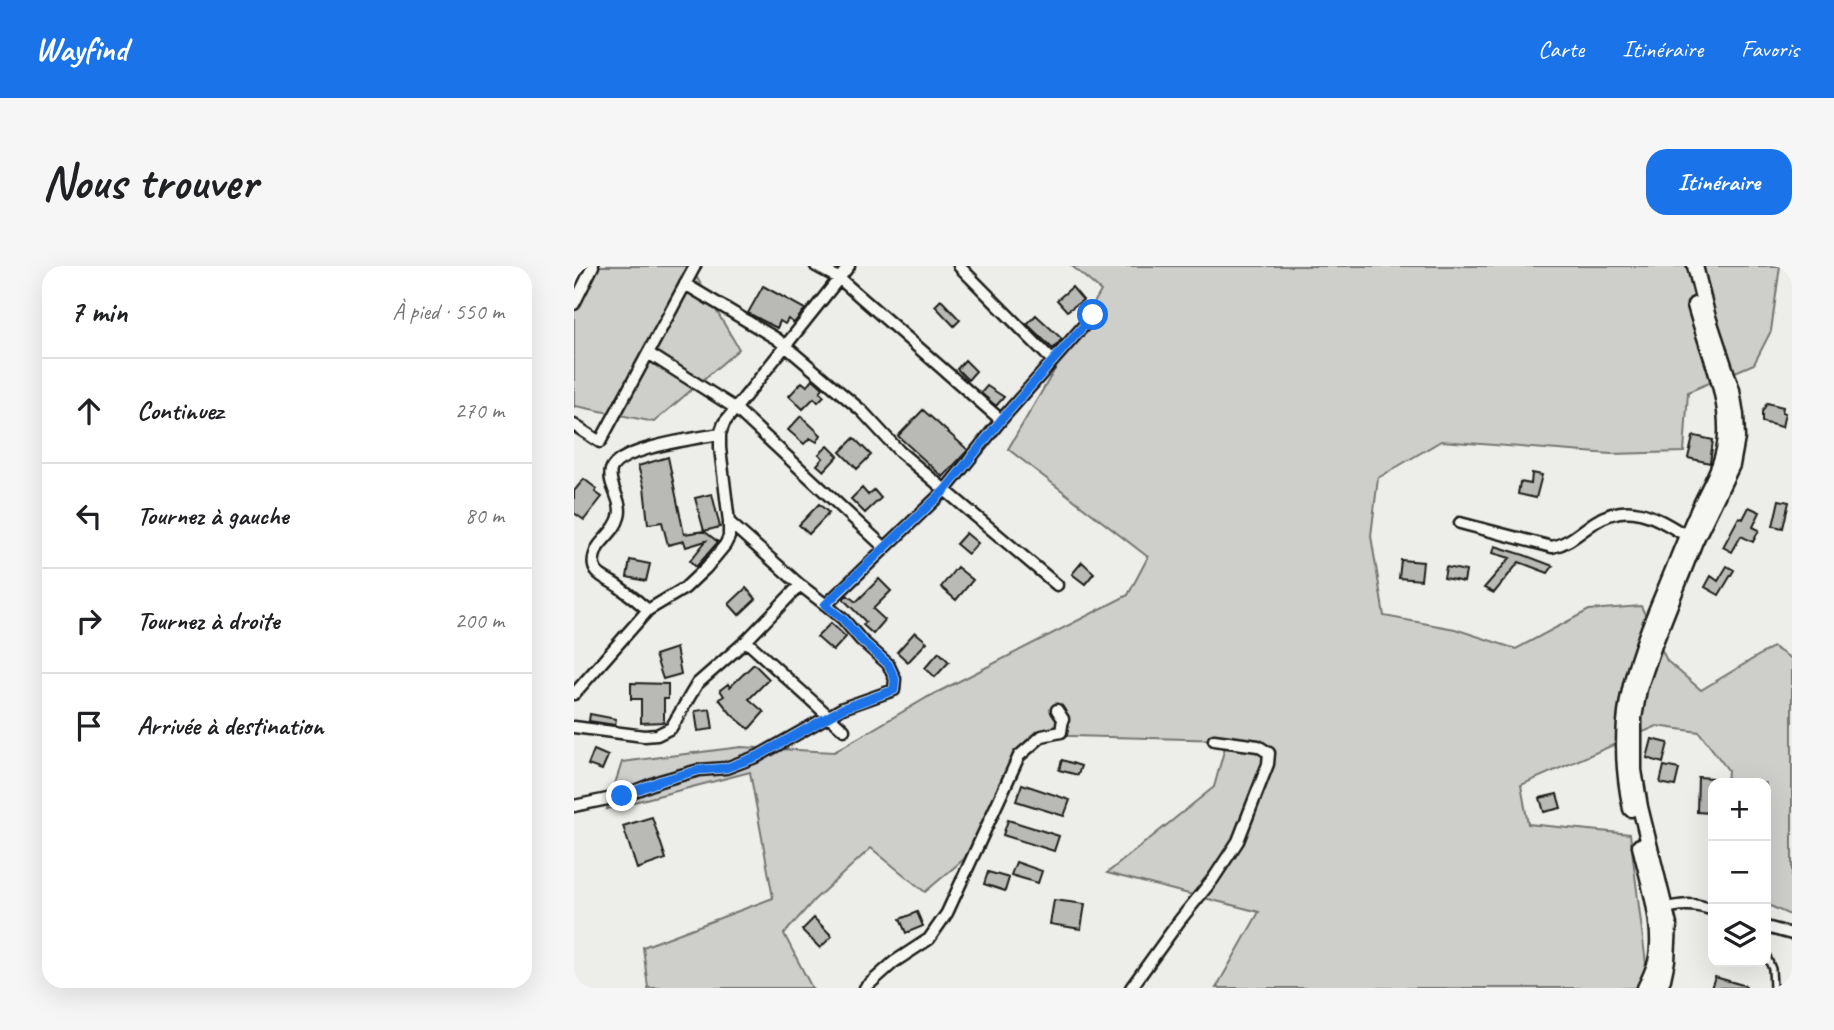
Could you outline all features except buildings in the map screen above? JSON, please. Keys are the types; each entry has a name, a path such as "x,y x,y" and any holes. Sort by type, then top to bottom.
{"street":[{"path":"574,304 593,266"},
{"path":"574,425 600,442 695,266"},
{"path":"816,266 840,279 1001,420"},
{"path":"574,694 648,610 685,589 725,545 729,537 729,522 720,434 724,423 849,266"},
{"path":"959,266 1053,361"},
{"path":"1645,988 1656,961 1660,910 1634,769 1634,718 1639,689 1654,645 1691,539 1721,466 1727,418 1685,266"},
{"path":"1691,539 1732,465 1737,439 1737,415 1732,390 1707,314 1695,266"},
{"path":"685,284 749,320 786,346 862,411 885,438 1057,585"},
{"path":"825,605 945,490 1001,420 1093,315"},
{"path":"648,353 736,408 884,547"},
{"path":"648,610 596,572 593,561 597,549 620,515 611,470 616,463 630,455 720,434"},
{"path":"1460,523 1552,547 1566,544 1612,513 1626,511 1660,519 1691,539"},
{"path":"574,806 622,796 699,770 726,768 758,756 828,716 869,697 894,690 895,679 888,664 861,640 843,619 729,522"},
{"path":"574,727 644,736 657,735 671,728 697,684 746,641 800,585"},
{"path":"746,641 844,730"},
{"path":"865,988 894,962 929,939 947,913 1018,756 1042,736 1061,732 1063,719 1057,710"},
{"path":"1131,988 1213,879 1238,841 1268,764 1269,753 1258,746 1214,740"},
{"path":"1660,910 1684,904 1697,904 1708,908"},
{"path":"1658,988 1663,979 1669,944 1669,925 1660,910"},
{"path":"1771,928 1792,934"}],"lane":[{"path":"1771,966 1773,988"}],"shaded area":[{"path":"574,266 690,266 739,349 654,422 574,407"},
{"path":"1072,266 1780,266 1771,331 1754,364 1688,392 1684,452 1611,454 1441,441 1378,478 1371,536 1384,616 1455,629 1516,649 1589,610 1641,606 1667,661 1701,690 1773,647 1792,659 1792,916 1771,906 1771,778 1727,778 1728,770 1699,732 1657,726 1521,785 1528,824 1630,834 1647,972 1637,988 1216,988 1259,912 1107,873 1214,787 1227,740 1031,735 964,859 925,892 871,848 814,900 784,934 812,988 648,988 643,947 773,898 750,772 607,809 622,762 741,747 834,752 928,697 1128,595 1148,557 1008,449 1101,291"}],"route":[{"path":"622,796 660,781 699,770 726,768 758,756 844,708 894,690 895,679 888,664 825,605 945,490 1001,420 1093,315"}]}
